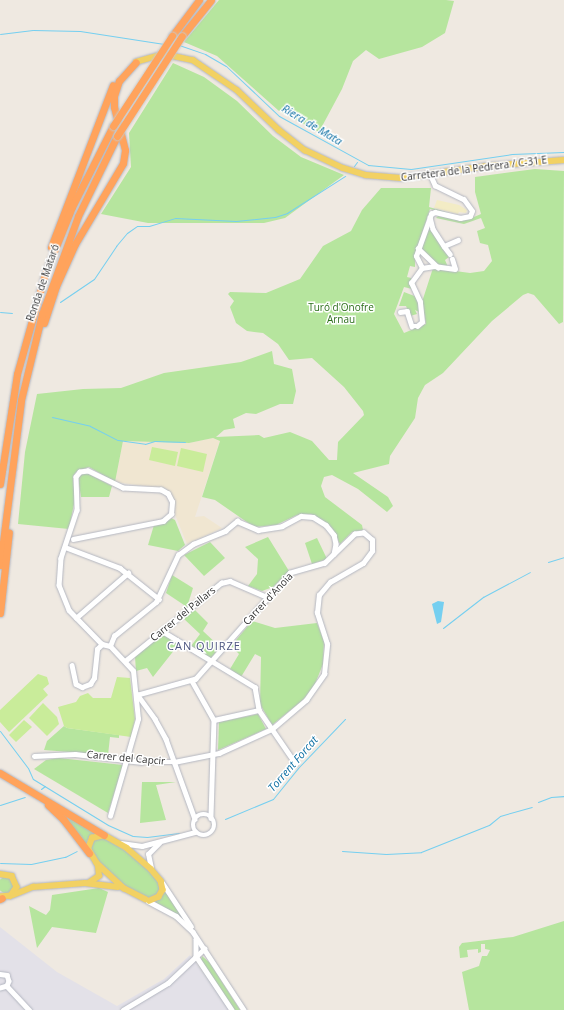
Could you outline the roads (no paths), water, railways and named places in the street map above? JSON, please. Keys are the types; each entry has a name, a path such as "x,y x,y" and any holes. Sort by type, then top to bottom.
{"highway":[{"name":"Ronda de Mataró","path":"0,484 17,374 45,274 72,207 112,126 172,36 199,0"},
{"name":"Ronda de Mataró","path":"0,565 12,464 22,400 34,344 65,248 88,194 117,136 182,36 211,0"},
{"path":"45,274 44,266 111,89 120,74 136,62"},
{"path":"34,344 75,244 124,163 125,150 114,107 114,96 119,81 136,62"},
{"path":"0,613 12,497 12,464"},
{"path":"0,774 104,835"},
{"path":"0,774 51,807 63,819 89,853"}],"main road":[{"name":"Carretera de la Pedrera / C-31 E","path":"136,62 157,55 175,54 204,66 237,90 294,142 342,168 388,178 430,175 487,166 564,160"},
{"path":"1,898 33,887 85,883 109,884 148,901 161,895 161,881 151,869 117,842 104,835 92,838 88,846 89,853 97,864 124,890"},
{"path":"85,883 99,876 97,864"},
{"path":"0,874 9,874 16,881 33,887"},
{"path":"13,895 17,889 16,881"}],"street":[{"path":"422,268 416,259 418,248 430,217 435,212 460,218 470,216 472,211 464,200 435,186 430,175"},
{"path":"400,312 407,311 412,326 421,323 420,302 413,288 412,280 422,268 438,267 455,269 451,257 433,229 430,217"},
{"path":"444,246 458,240"},
{"path":"418,248 438,267"},
{"path":"72,549 72,538 78,505 76,477 80,472 91,472 128,489 161,490 168,494 172,502 171,514 163,521 72,538 65,547 59,567 59,585 66,604 76,618 102,644 110,646 133,671 138,695 138,725 110,816"},
{"path":"110,646 114,636 159,598 178,555 193,544 225,531 237,521 258,530 282,526 301,516 313,517 326,525 334,535 336,544 332,556"},
{"name":"Carrer d'Anoia","path":"192,681 290,573 322,565 351,538 360,533 372,540 372,551"},
{"path":"65,547 128,573 159,598"},
{"name":"Carrer del Capcir","path":"34,756 75,754 127,760 174,762 214,755 243,744 272,729 306,700 324,674 327,649 317,613 319,595 330,582 358,568 372,551"},
{"path":"76,618 128,573"},
{"name":"Carrer del Pallars","path":"125,661 224,581 230,581 267,597"},
{"path":"162,631 255,687 259,710 296,764"},
{"path":"72,665 76,684 82,687 88,686 94,678 95,654 102,644"},
{"path":"192,681 214,720 212,818 215,825 212,832 202,836 195,832 193,826 195,819 174,762 155,719 138,695 192,681"},
{"path":"214,720 259,710"},
{"path":"195,819 201,815 212,818"},
{"path":"117,842 142,846 195,832"},
{"path":"151,869 148,854 154,846 164,841"},
{"path":"161,881 244,1010"},
{"path":"148,901 176,916 194,932 197,941 196,956 232,1010"},
{"path":"123,1010 168,983 204,949"},
{"path":"0,974 9,978 7,986"},
{"path":"0,988 7,986"},
{"path":"7,986 29,1010"}],"water":[{"path":"438,601 444,602 441,622 437,624 432,604"}],"waterway":[{"name":"Riera de Mata","path":"0,34 33,30 80,31 164,44"},
{"name":"Riera de Mata","path":"179,45 205,54 226,66 279,116 368,165 411,169 512,154 564,152"},
{"path":"354,166 357,162"},
{"path":"60,302 94,279 116,246 127,233 137,226 149,226 175,218 236,221 275,217 287,213 345,176"},
{"path":"0,312 12,313"},
{"path":"52,417 90,426 118,440 145,444 155,441 185,442"},
{"name":"Torrent Forcat","path":"548,562 564,557"},
{"name":"Torrent Forcat","path":"443,628 483,597 530,572"},
{"name":"Torrent Forcat","path":"225,819 273,799 298,768 345,719"},
{"path":"0,731 28,768 33,779 108,825 133,836 147,837 179,833"},
{"path":"41,789 45,786"},
{"path":"538,802 551,797 564,796"},
{"path":"0,805 25,797"},
{"path":"342,851 386,854 421,852 489,825 500,816 532,807"},
{"path":"0,863 31,864 65,857 77,851"}],"district":[{"name":"CAN QUIRZE","path":"204,646"}],"park label":[{"name":"Turó d'Onofre Arnau","path":"341,312"}]}
